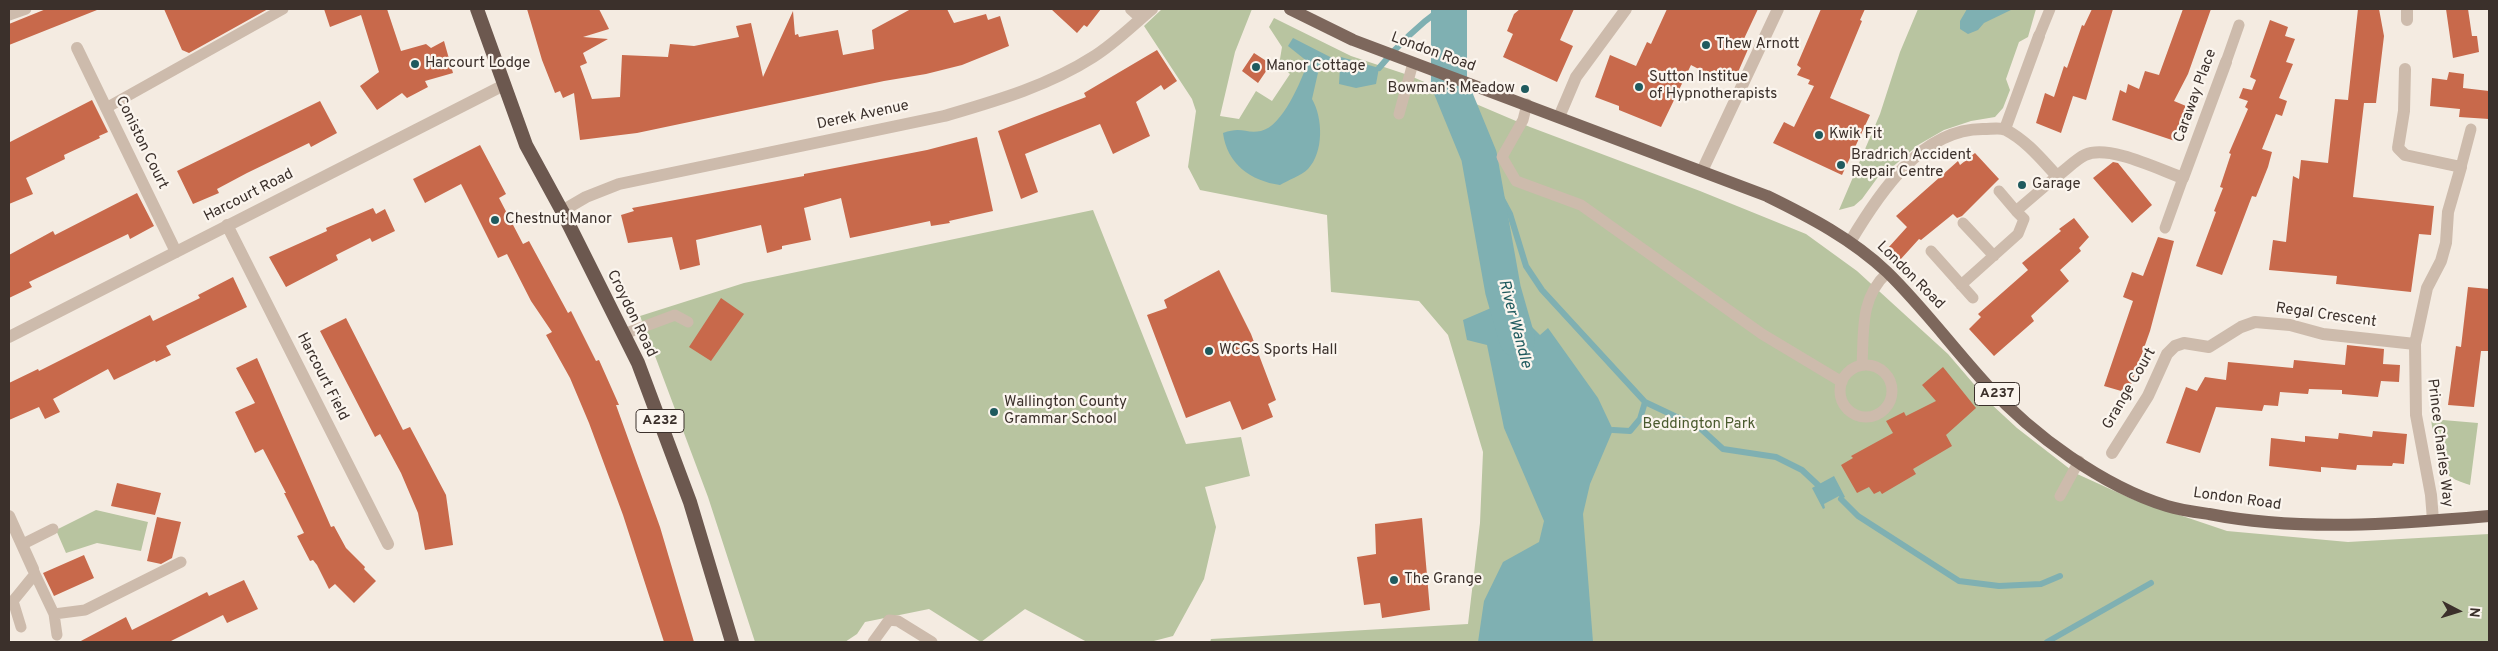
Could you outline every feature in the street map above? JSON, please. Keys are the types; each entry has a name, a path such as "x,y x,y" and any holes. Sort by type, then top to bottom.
{"highway":[{"name":"Croydon Road","path":"477,9 526,145 562,211 624,334 645,382 690,502 732,642"}],"main road":[{"name":"London Road","path":"1290,9 1352,40 1702,171 1775,200 1822,224 1850,242 1887,272 1988,386 2044,438 2133,493 2168,507 2220,517 2267,523 2382,525 2489,516"}],"street":[{"path":"1132,9 1142,18"},
{"name":"Derek Avenue","path":"562,211 586,197 619,184 944,116 997,101 1064,74 1094,57 1152,9"},
{"path":"1559,117 1576,77 1626,9"},
{"path":"1702,171 1778,9"},
{"path":"2005,129 2039,36"},
{"name":"Coniston Court","path":"76,48 176,252"},
{"name":"Caraway Place","path":"2183,178 2226,62"},
{"path":"2405,69 2404,111 2398,148 2405,155 2461,167"},
{"name":"Harcourt Road","path":"9,337 504,85"},
{"path":"1850,242 1866,215 1896,175 1930,146 1954,134 1978,129 2005,129 2026,144 2057,176 2086,155 2101,152 2123,156 2183,178"},
{"name":"Prince Charles Way","path":"2433,520 2416,415 2415,344 2427,288 2441,261 2446,243 2448,212 2461,167"},
{"name":"Harcourt Field","path":"226,225 388,544"},
{"name":"Regal Crescent","path":"2210,347 2241,327 2255,322 2290,325 2323,334 2415,344"},
{"name":"Grange Court","path":"2112,453 2148,396 2167,354 2175,346 2184,343 2210,347"},
{"path":"9,516 34,571"}],"lane":[{"path":"9,15 26,9"},
{"path":"106,108 283,9"},
{"path":"2039,36 2050,9"},
{"name":"Caraway Place","path":"2226,62 2239,26"},
{"path":"1399,114 1410,62"},
{"path":"1527,104 1523,120 1502,157 1516,181 1582,205 1762,334 1842,382"},
{"name":"Prince Charles Way","path":"2461,167 2471,129"},
{"path":"2016,211 2057,176"},
{"name":"Caraway Place","path":"2165,228 2183,178"},
{"path":"1960,285 2018,234 2024,219 2000,191"},
{"path":"1963,223 1994,256"},
{"path":"1931,251 1973,298"},
{"path":"1862,365 1867,302 1875,284 1887,272"},
{"path":"624,334 675,315 688,322"},
{"path":"1862,365 1878,368 1889,380 1891,397 1882,411 1866,416 1850,411 1841,398 1842,382 1849,371 1862,365"},
{"path":"2060,496 2079,461"},
{"path":"23,544 53,529"},
{"path":"54,614 85,610 181,562"},
{"path":"34,571 54,614 57,635"},
{"path":"21,626 14,601 34,571"},
{"path":"873,642 889,620 898,621 932,642"}],"green space":[{"name":"Beddington Park","path":"1162,9 1252,9 1235,52 1220,116 1239,119 1256,91 1272,101 1290,74 1279,65 1282,47 1269,27 1274,18 1351,56 1408,75 1530,127 1700,191 1806,234 1857,271 1948,354 1990,403 2017,428 2075,473 2132,499 2227,531 2348,542 2489,534 2489,642 1210,642 1211,639 1468,624 1480,523 1483,452 1448,335 1419,301 1331,292 1327,215 1200,190 1188,167 1196,111 1192,99 1144,26"},
{"path":"1918,9 2036,9 2028,37 2019,42 2006,79 2010,90 2003,108 1995,117 1971,121 1944,130 1918,145 1890,169 1886,166 1862,199 1854,206 1839,210 1880,114 1900,52"},
{"name":"Wallington County Grammar School","path":"1093,210 1186,444 1241,437 1250,476 1205,487 1216,527 1204,579 1173,636 1150,642 1087,642 1025,609 981,642 929,609 865,622 857,634 845,642 755,642 708,497 640,316 744,283"},
{"path":"2431,419 2478,423 2470,485 2458,481 2446,473 2439,459"},
{"path":"96,510 148,522 141,551 97,543 66,553 56,530"}],"water":[{"path":"1967,9 2013,9 1984,23 1978,30 1968,34 1960,29 1960,21"},
{"path":"1293,38 1340,62 1341,57 1379,68 1376,84 1356,88 1339,84 1340,68 1320,64 1312,99 1320,125 1317,154 1308,169 1280,185 1259,180 1242,169 1230,154 1225,144 1223,133 1235,130 1261,131 1277,121 1284,112 1296,91 1308,62 1288,46"},
{"path":"1503,290 1524,305 1521,316 1540,335 1548,328 1598,398 1613,430 1590,484 1583,514 1593,642 1478,642 1484,601 1503,562 1539,542 1544,521 1504,428 1487,345 1467,340 1463,320 1498,305"},
{"path":"1834,476 1845,497 1841,499 1839,496 1824,504 1825,508 1823,509 1812,488"}],"building":[{"path":"46,9 97,10 9,45 9,24"},
{"path":"164,9 268,9 189,53 182,50"},
{"name":"Harcourt Lodge","path":"324,9 387,9 401,51 426,44 431,48 444,41 453,73 425,81 428,87 407,98 402,93 377,110 360,86 379,72 361,15 330,27"},
{"path":"527,9 599,9 609,29 583,37 608,39 583,53 587,63 580,66 592,99 620,97 622,55 668,57 670,44 694,46 739,37 736,26 751,23 763,77 793,11 795,35 798,34 799,37 838,30 843,55 874,49 872,30 911,9 947,9 954,23 986,14 988,20 1000,16 1009,46 962,65 926,74 884,81 637,133 580,140 574,93 563,98 560,91 555,93 542,60"},
{"path":"1051,9 1101,9 1087,27 1084,25 1077,33"},
{"path":"1520,9 1574,9 1560,40 1573,46 1557,82 1503,57 1513,34 1507,31 1514,14"},
{"path":"1667,9 1758,9 1742,43 1749,47 1735,79 1714,70 1710,75 1691,65 1661,127 1619,110 1619,106 1595,97 1610,55 1636,66 1647,42 1651,44"},
{"path":"1821,9 1865,9 1860,20 1862,21 1830,98 1870,115 1842,175 1773,143 1784,122 1794,127 1814,86 1808,84 1810,80 1797,75 1801,68 1797,65"},
{"path":"2092,9 2113,9 2086,100 2073,96 2061,133 2036,123 2045,93 2054,97 2064,66 2067,68 2082,25 2084,26"},
{"path":"2183,9 2211,9 2188,74 2174,101 2186,106 2175,141 2112,120 2120,90 2126,93 2128,84 2139,89 2145,71 2159,75"},
{"path":"2358,9 2379,9 2384,36 2376,103 2364,103 2353,197 2434,206 2431,235 2419,234 2411,292 2336,284 2337,276 2269,270 2273,240 2286,242 2293,176 2299,179 2301,160 2328,163 2335,99 2348,100"},
{"path":"2446,9 2468,9 2472,36 2477,36 2479,52 2453,58"},
{"path":"2270,20 2288,27 2285,36 2295,39 2286,62 2293,64 2279,98 2287,101 2282,116 2276,114 2262,149 2272,152 2268,167 2256,197 2252,196 2222,275 2196,266 2216,212 2214,211 2223,188 2220,187 2231,154 2229,153 2248,109 2245,107 2248,101 2239,98 2243,88 2252,90 2256,80 2250,77"},
{"path":"1157,50 1177,81 1164,90 1161,85 1136,102 1150,136 1113,154 1100,124 1025,154 1038,192 1021,199 998,131 1086,97 1084,93"},
{"name":"Manor Cottage","path":"1254,53 1271,64 1258,83 1242,71"},
{"path":"2449,72 2464,74 2463,88 2489,91 2489,119 2459,117 2460,109 2430,106 2432,78 2447,80"},
{"path":"92,100 108,132 99,136 100,138 64,155 65,159 26,178 33,194 9,204 9,138 10,142"},
{"path":"320,101 337,133 311,147 309,143 247,173 217,189 219,193 193,204 177,171"},
{"path":"977,137 993,211 949,221 950,223 931,226 930,221 850,238 841,198 804,208 811,240 782,246 782,249 767,253 761,225 696,240 700,265 680,270 672,237 628,243 621,215 634,211 632,208 804,176 804,174 927,150"},
{"path":"480,145 506,194 499,198 523,244 529,241 568,313 571,311 596,361 599,360 619,405 616,405 660,527 694,642 664,642 623,515 589,423 570,378 546,335 552,332 531,301 507,254 498,258 461,184 425,203 413,179"},
{"path":"1975,153 1999,179 1962,216 1957,218 1953,214 1921,240 1919,239 1900,260 1888,248 1907,227 1896,216 1958,161 1960,165"},
{"path":"2113,162 2118,163 2152,205 2132,223 2093,178"},
{"path":"137,193 154,226 130,239 128,234 29,282 32,287 9,298 9,255 53,231 55,235"},
{"path":"373,208 376,214 385,209 395,231 372,242 370,238 336,255 338,260 286,287 269,257 327,231 326,228"},
{"path":"2074,218 2089,237 2079,248 2081,251 2060,270 2069,281 2031,316 2034,321 1994,356 1969,329 1981,317 1978,314 2028,270 2022,263"},
{"path":"2158,237 2174,241 2150,331 2128,393 2104,386 2133,301 2123,297 2132,272 2143,276"},
{"name":"WCGS Sports Hall","path":"1219,270 1251,334 1276,400 1268,404 1273,417 1242,430 1230,401 1186,418 1147,315 1167,308 1164,300"},
{"path":"233,277 247,307 166,346 171,355 156,362 155,360 114,380 108,369 53,399 60,412 45,419 39,407 9,420 9,383 38,369 39,371 150,315 153,321 200,298 198,295"},
{"path":"2468,287 2489,289 2488,351 2481,351 2474,407 2448,405 2456,346 2461,347"},
{"path":"721,298 744,314 711,361 689,347"},
{"path":"346,318 403,430 410,427 446,495 453,545 425,550 418,513 401,473 380,434 375,437 320,331"},
{"path":"2347,345 2384,349 2383,364 2400,365 2399,382 2381,381 2378,397 2342,394 2342,390 2309,389 2308,394 2280,392 2278,406 2264,405 2262,411 2216,407 2200,453 2166,443 2186,387 2197,391 2205,377 2226,380 2228,362 2293,368 2294,360 2345,365"},
{"path":"257,358 331,527 334,526 346,548 376,581 354,603 335,584 329,589 317,565 313,560 310,561 297,536 304,533 284,493 286,493 263,449 255,453 235,412 255,403 236,368"},
{"path":"1943,367 1976,408 1946,435 1952,446 1913,469 1916,474 1882,494 1880,491 1874,494 1869,487 1857,493 1841,465 1853,458 1851,456 1893,433 1886,421 1904,412 1906,416 1936,401 1922,385"},
{"path":"2373,431 2407,434 2404,464 2393,463 2392,466 2357,465 2356,470 2321,467 2321,472 2269,466 2271,438 2305,442 2305,436 2338,439 2339,433 2372,437"},
{"path":"117,483 161,493 155,515 111,506"},
{"path":"157,517 181,522 172,558 161,564 147,561"},
{"name":"The Grange","path":"1422,518 1430,610 1382,618 1380,603 1364,605 1357,557 1376,554 1375,524"},
{"path":"84,555 94,578 54,596 43,573"},
{"path":"244,580 258,609 227,623 223,615 169,642 79,642 126,617 132,630 207,592 209,596"}],"waterway":[{"path":"1379,68 1408,36 1441,9"},
{"name":"River Wandle","path":"1449,9 1449,83 1479,156 1503,290 1517,339"},
{"path":"1479,156 1510,214 1526,266 1542,290 1645,402 1700,428 1723,449 1776,457 1802,470 1818,485"},
{"path":"1613,430 1630,431 1640,419 1645,402"},
{"path":"1841,499 1858,516 1959,581 1999,586 2041,584 2060,576"},
{"path":"2047,642 2151,583"}],"place":[{"name":"Thew Arnott","path":"1706,45"},
{"name":"Harcourt Lodge","path":"415,64"},
{"name":"Manor Cottage","path":"1256,67"},
{"name":"Sutton Institue of Hypnotherapists","path":"1639,87"},
{"name":"Bowman's Meadow","path":"1525,89"},
{"name":"Kwik Fit","path":"1819,135"},
{"name":"Bradrich Accident Repair Centre","path":"1841,165"},
{"name":"Garage","path":"2022,185"},
{"name":"Chestnut Manor","path":"495,220"},
{"name":"WCGS Sports Hall","path":"1209,351"},
{"name":"Wallington County Grammar School","path":"994,412"},
{"name":"The Grange","path":"1394,580"}]}
